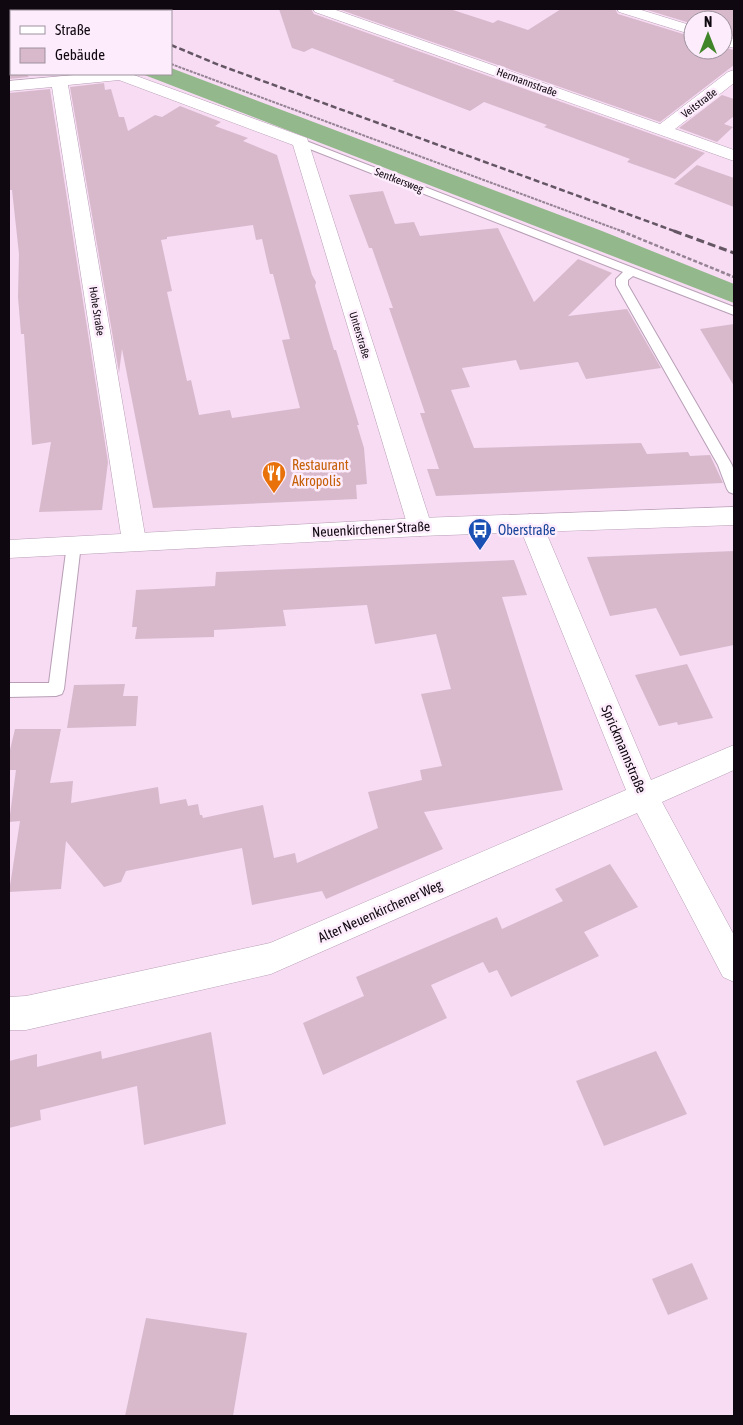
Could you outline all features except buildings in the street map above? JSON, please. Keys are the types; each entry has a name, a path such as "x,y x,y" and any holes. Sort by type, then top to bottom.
{"street":[{"name":"Hermannstraße","path":"320,9 734,156"},
{"path":"624,9 683,28"},
{"name":"Sentkersweg","path":"9,86 120,75 301,142"},
{"name":"Veitstraße","path":"663,130 734,75"},
{"name":"Hohe Straße","path":"59,80 134,541"},
{"name":"Unterstraße","path":"301,142 420,527"},
{"name":"Neuenkirchener Straße","path":"9,548 420,527 734,516"},
{"name":"Sprickmannstraße","path":"530,523 643,796 734,966"},
{"name":"Alter Neuenkirchener Weg","path":"9,1014 26,1013 271,958 734,756"}],"lane":[{"name":"Sentkersweg","path":"301,142 734,311"},
{"path":"631,271 622,279 622,285 725,465 734,489"},
{"path":"9,690 56,689 74,544"}],"path":[{"path":"172,64 606,225 734,277"}],"green space":[{"path":"172,68 602,231 734,284 734,303 145,75 172,75"}],"railway":[{"path":"172,45 219,65 677,232"},
{"path":"674,231 734,253"}],"place":[{"name":"Restaurant Akropolis","path":"274,494"},
{"name":"Oberstraße","path":"480,551"}]}
